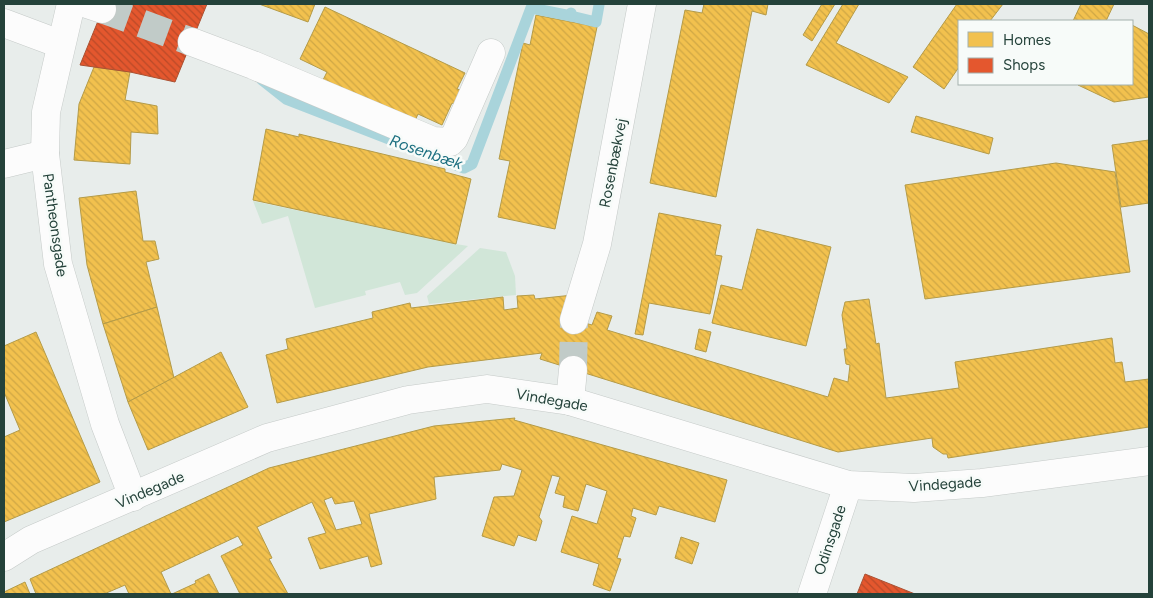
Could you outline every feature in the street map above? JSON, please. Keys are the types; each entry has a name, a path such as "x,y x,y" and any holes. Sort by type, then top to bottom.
{"street":[{"name":"Pantheonsgade","path":"71,4 60,44 46,112 45,154 58,264 106,424 133,497"},
{"name":"Rosenbækvej","path":"574,320 597,244 642,4"},
{"path":"4,23 60,44"},
{"path":"192,42 253,65 433,141 450,142 454,138 491,53"},
{"path":"4,164 45,154"},
{"path":"570,400 573,370"},
{"name":"Vindegade","path":"4,557 32,540 267,438 408,400 487,389 570,400 848,485 914,488 982,483 1149,461"},
{"name":"Odinsgade","path":"812,594 848,485"}],"green space":[{"path":"253,201 468,246 417,293 405,295 400,282 365,291 366,295 315,308 288,216 262,224"},
{"path":"480,248 506,252 515,276 516,295 429,304 427,296"}],"building: Homes":[{"path":"259,4 315,4 308,22"},
{"path":"704,4 768,4 766,15 752,11 716,197 650,183 685,10 702,13"},
{"path":"822,4 835,4 812,41 803,35"},
{"path":"843,4 859,4 836,43 908,77 889,103 806,65"},
{"path":"957,4 1003,4 991,20 958,20 958,68 944,89 913,67"},
{"path":"1081,4 1114,4 1106,20 1073,20"},
{"path":"325,7 465,73 457,89 464,91 457,105 452,103 442,125 418,114 414,123 323,80 327,72 300,59"},
{"path":"536,15 597,27 555,229 498,217 510,161 499,159 523,43 530,45"},
{"path":"1133,26 1149,34 1149,97 1114,102 1078,85 1133,85"},
{"path":"94,67 130,72 125,100 157,106 158,134 131,132 130,164 74,160 79,104"},
{"path":"916,116 993,138 989,154 911,132"},
{"path":"266,129 299,137 299,134 445,169 445,172 471,179 456,244 253,200"},
{"path":"1149,140 1149,203 1121,207 1112,145"},
{"path":"1056,163 1115,172 1130,272 925,299 905,185"},
{"path":"136,191 143,241 155,241 159,259 146,262 157,307 103,324 87,265 79,198"},
{"path":"659,213 721,225 715,255 722,256 710,314 649,303 643,335 635,334"},
{"path":"757,229 831,247 806,346 712,323 721,285 742,290"},
{"path":"534,295 535,299 573,295 567,318 592,325 597,312 612,316 607,330 828,397 834,378 848,382 850,365 846,364 844,349 847,349 842,315 845,302 869,299 876,344 879,343 886,398 959,388 955,362 1112,338 1115,363 1122,362 1125,382 1149,379 1149,427 948,458 947,454 943,454 933,447 932,438 838,452 540,359 542,353 428,367 277,403 266,355 288,349 286,339 373,318 372,312 410,303 411,308 503,297 504,310 518,308 517,296"},
{"path":"157,307 174,378 128,402 103,324"},
{"path":"699,329 711,332 706,352 695,349"},
{"path":"36,332 100,482 4,522 4,437 20,430 4,392 4,346"},
{"path":"221,352 248,407 148,450 128,402"},
{"path":"515,418 514,420 727,480 715,522 659,506 656,515 633,508 631,516 636,518 630,537 624,536 617,558 621,559 610,591 593,585 599,564 561,552 572,516 597,524 607,491 586,484 578,511 563,507 565,496 555,493 560,477 552,475 539,517 542,521 536,541 518,535 514,546 482,536 494,497 514,496 522,470 502,464 500,470 434,477 436,499 369,514 382,564 371,567 368,556 320,569 308,538 326,533 312,502 257,527 272,558 269,559 288,594 240,594 221,556 243,545 238,536 161,572 171,594 129,594 125,585 104,594 36,594 30,579 269,468 434,426","holes":["332,497 335,504 354,501 362,524 336,530 324,500"]},
{"path":"681,537 699,543 692,564 675,558"},
{"path":"209,574 219,594 172,594 196,583 195,581"},
{"path":"25,582 30,594 4,594 4,592"}],"building: Shops":[{"path":"105,4 207,4 175,82 130,72 80,65"},
{"path":"865,574 915,594 857,594"}],"waterway":[{"path":"571,16 596,22 599,5"},
{"name":"Rosenbæk","path":"262,80 286,99 464,168 472,164 531,8 571,16 571,13"}],"tunnel":[{"path":"102,9 192,42"},
{"path":"573,370 574,320"}]}
